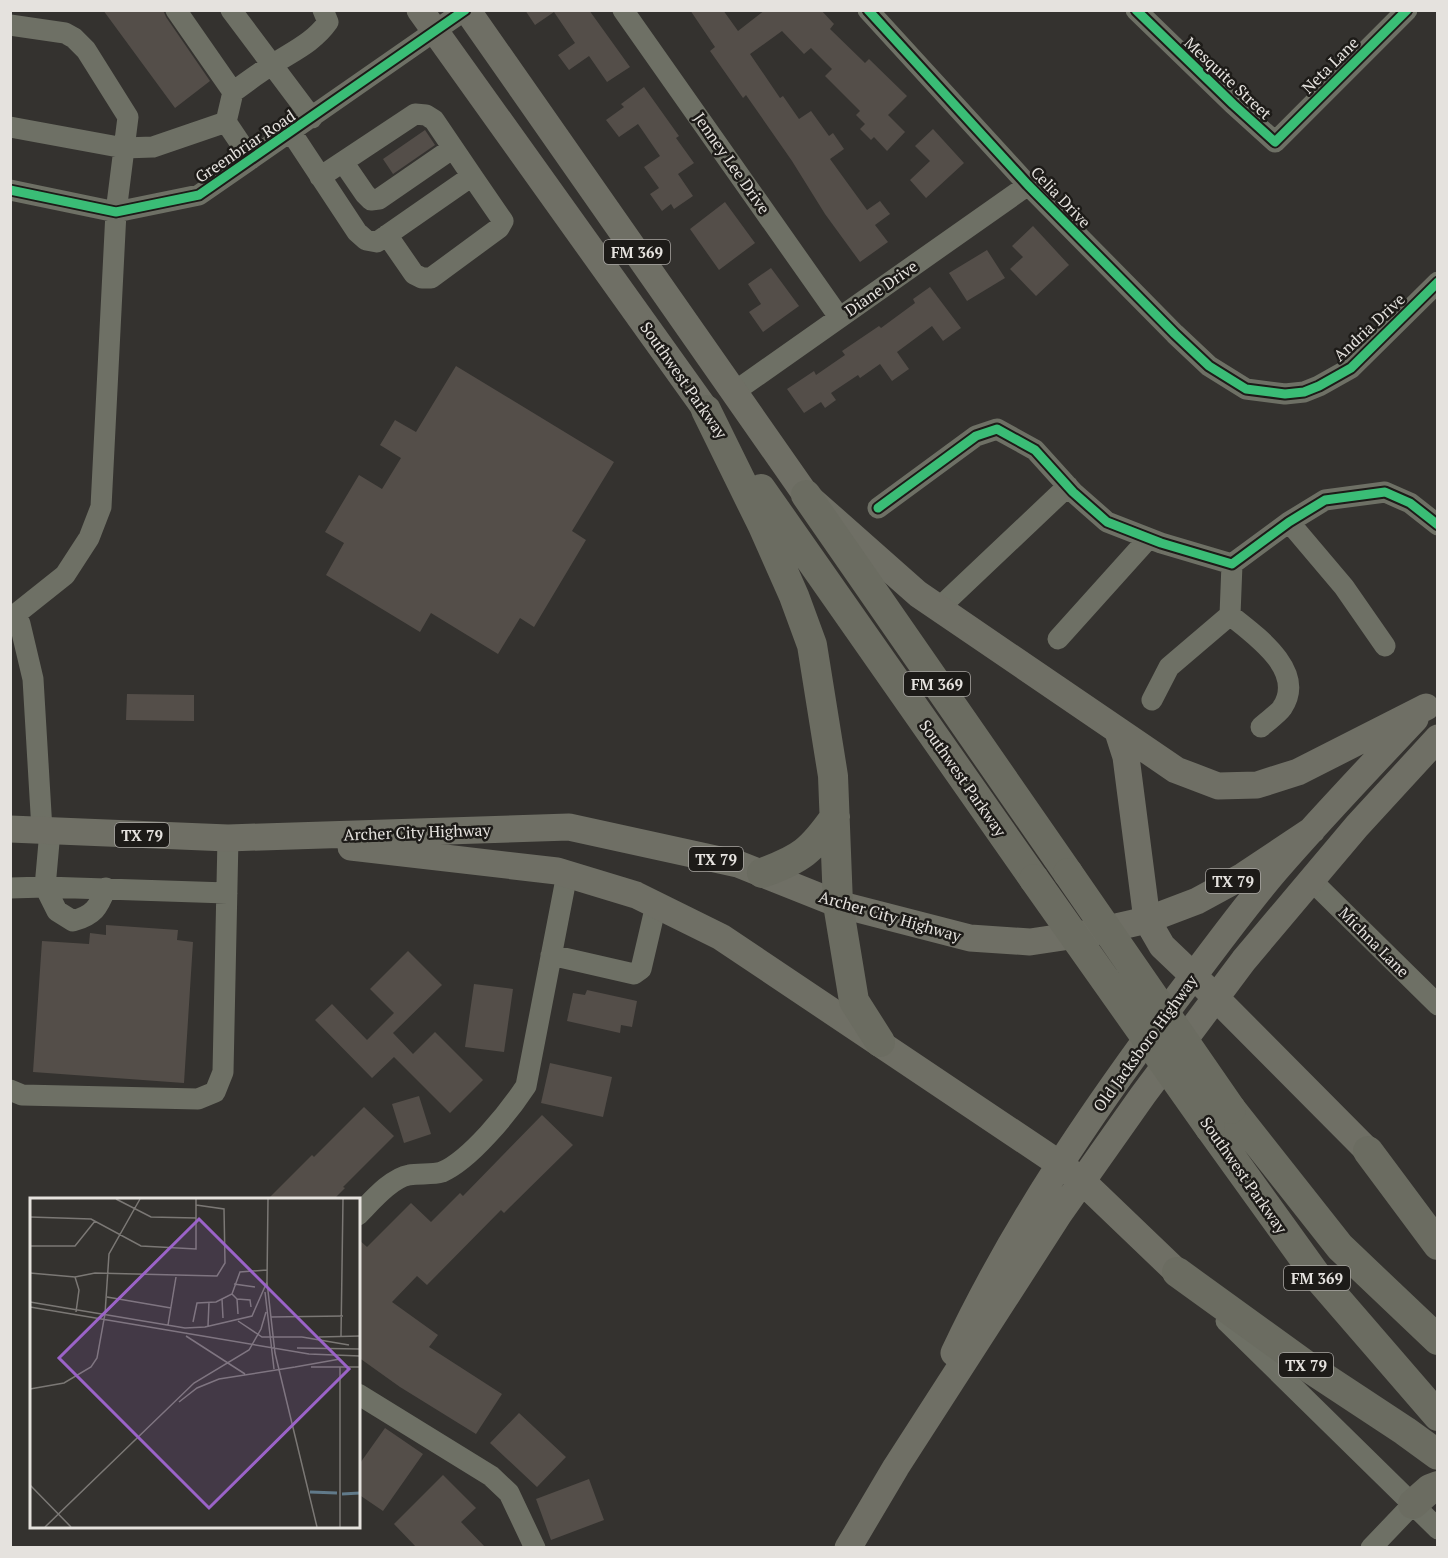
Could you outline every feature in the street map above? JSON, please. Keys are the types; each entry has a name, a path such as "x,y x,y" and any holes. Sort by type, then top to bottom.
{"highway":[{"path":"706,410 785,576 812,645 833,776 838,904 854,1001 880,1042"},
{"name":"Southwest Parkway","path":"706,410 1034,879 1221,1119 1340,1247 1437,1340"},
{"name":"Southwest Parkway","path":"806,495 1068,873 1316,1275 1437,1416"},
{"path":"762,873 792,862 817,843 835,817"},
{"path":"1368,1151 1437,1245"},
{"name":"TX 79","path":"1177,1272 1311,1369 1437,1455"},
{"path":"1413,1504 1437,1486"}],"main road":[{"name":"Southwest Parkway","path":"420,10 706,410"},
{"name":"Southwest Parkway","path":"466,10 806,495"},
{"path":"579,233 609,213"},
{"path":"806,495 918,594 1176,770 1218,786 1257,785 1298,772 1432,701"},
{"name":"Old Jacksboro Highway","path":"1072,1173 1117,1079 1194,976 1275,872 1432,701"},
{"path":"1118,732 1126,757 1147,920 1161,946 1194,976 1368,1151"},
{"name":"Old Jacksboro Highway","path":"848,1548 916,1435 980,1298 1072,1173 1143,1095 1244,960 1311,880 1437,738"},
{"name":"Archer City Highway","path":"10,829 228,838 569,827 738,864 838,904 970,938 1030,942 1090,933 1147,920 1197,901 1243,876 1312,830"},
{"name":"Archer City Highway","path":"273,837 557,871 636,895 721,937 1072,1173"},
{"name":"TX 79","path":"1072,1173 1177,1272"}],"street":[{"path":"176,10 233,92"},
{"path":"231,10 312,118"},
{"path":"251,159 226,122 233,92 319,35 328,22 323,10"},
{"name":"Greenbriar Road","path":"10,190 116,212 199,195 466,10"},
{"name":"Jenney Lee Drive","path":"623,10 839,317"},
{"name":"Celia Drive","path":"868,10 1028,185 1175,334 1209,366 1246,390"},
{"name":"Mesquite Street","path":"1136,10 1275,142"},
{"name":"Neta Lane","path":"1275,142 1407,10"},
{"path":"10,25 65,33 74,38 86,50 128,117 116,212 101,507 89,538 65,575 13,615 20,624 33,679 46,830 45,887 57,911 73,921 88,916 99,905 106,888"},
{"path":"320,177 415,114 426,115 434,120 503,222 499,228 431,278 422,278 414,274 387,235"},
{"path":"10,128 124,148 153,147 226,122"},
{"path":"291,132 357,232 366,240 377,242 472,176"},
{"path":"343,162 365,194 371,200 379,199 453,148"},
{"name":"Diane Drive","path":"734,392 1028,185"},
{"name":"Andria Drive","path":"1246,390 1285,394 1304,392 1351,368 1437,282"},
{"path":"878,508 976,436 997,429 1035,450 1068,486 1107,522 1148,538 1232,564"},
{"path":"939,608 1068,486"},
{"path":"1232,564 1288,522 1325,500 1385,492 1410,503 1437,525"},
{"path":"1288,522 1344,587 1385,646"},
{"path":"1058,639 1148,538"},
{"path":"1152,700 1169,667 1230,615 1232,564"},
{"path":"1230,615 1260,639 1281,663 1289,688 1282,708 1261,727"},
{"path":"10,1090 21,1095 198,1099 215,1092 223,1072 228,838"},
{"path":"360,1213 382,1190 406,1175 440,1172 460,1161 511,1109 526,1086 567,874"},
{"name":"Michna Lane","path":"1311,880 1437,1005"},
{"path":"10,888 106,888 227,893"},
{"path":"551,955 634,974 641,969 656,905"},
{"path":"1368,1151 1437,1219"},
{"path":"1177,1272 1437,1529"},
{"path":"360,1395 491,1476 509,1493 535,1548"},
{"path":"1371,1548 1413,1504"}],"building":[{"path":"103,10 163,10 210,81 175,108"},
{"path":"525,10 589,10 630,67 607,82 589,56 569,70 558,55 575,43 554,12 535,25"},
{"path":"690,10 723,10 738,31 765,10 821,10 834,24 830,29 865,63 869,59 907,96 888,115 905,132 887,151 874,137 871,140 860,129 865,124 856,115 860,111 825,76 832,69 811,48 804,54 782,31 750,54 780,98 783,96 799,119 811,111 829,136 833,133 844,149 830,159 867,210 880,201 890,214 875,225 888,242 860,262 825,214 792,161 746,95 743,98 710,51 715,47"},
{"path":"644,87 679,136 676,138 694,163 678,174 693,196 674,209 671,204 662,211 650,194 659,188 644,167 660,156 638,124 619,137 606,120 624,107 621,104"},
{"path":"933,129 964,163 926,198 910,180 930,161 915,146"},
{"path":"425,130 435,145 393,174 383,159"},
{"path":"725,202 755,243 719,270 690,229"},
{"path":"1033,226 1069,265 1036,296 1010,269 1023,257 1012,246"},
{"path":"987,250 1005,278 967,301 949,273"},
{"path":"771,268 799,306 763,332 749,312 761,304 748,284"},
{"path":"930,287 961,328 943,341 932,326 897,352 909,369 892,381 880,364 860,378 858,375 831,393 836,400 825,408 821,402 804,413 787,389 814,371 816,375 845,355 842,351 879,326 881,328 915,303 913,299"},
{"path":"456,366 614,462 572,531 586,540 534,627 520,618 498,654 431,613 420,632 326,575 344,543 325,532 359,475 382,489 401,458 380,445 395,420 416,432"},
{"path":"127,694 194,695 194,721 126,720"},
{"path":"106,925 178,930 177,940 193,942 184,1083 33,1072 42,941 89,944 90,933 106,935"},
{"path":"408,951 442,985 393,1033 413,1054 435,1032 483,1080 450,1113 394,1057 372,1078 315,1020 332,1004 367,1040 394,1013 370,989"},
{"path":"474,984 513,989 504,1052 465,1047"},
{"path":"587,990 637,1001 632,1027 621,1025 620,1033 567,1021 573,993 585,995"},
{"path":"550,1063 612,1077 603,1117 541,1103"},
{"path":"419,1096 431,1134 404,1143 392,1104"},
{"path":"364,1107 394,1136 335,1198 269,1198 312,1155 314,1157"},
{"path":"542,1115 573,1145 504,1213 501,1210 427,1285 417,1276 392,1302 438,1335 429,1347 502,1394 476,1434 400,1387 360,1358 360,1241 367,1247 411,1203 431,1222 460,1193 463,1196"},
{"path":"519,1413 566,1457 537,1487 490,1443"},
{"path":"385,1428 423,1454 383,1511 360,1495 360,1463"},
{"path":"443,1475 476,1508 461,1522 486,1548 417,1548 394,1524"},
{"path":"589,1479 604,1520 551,1540 536,1499"}],"cycle path":[{"path":"10,190 116,212 199,195 465,10"},
{"path":"868,10 1028,185 1175,334 1209,366 1246,389 1285,394 1304,392 1319,386 1351,368 1438,282"},
{"path":"1136,10 1275,142 1407,10"},
{"path":"878,508 976,436 997,429 1035,450 1073,492 1107,522 1161,543 1232,564 1289,522 1325,500 1385,492 1410,503 1438,525"}]}
